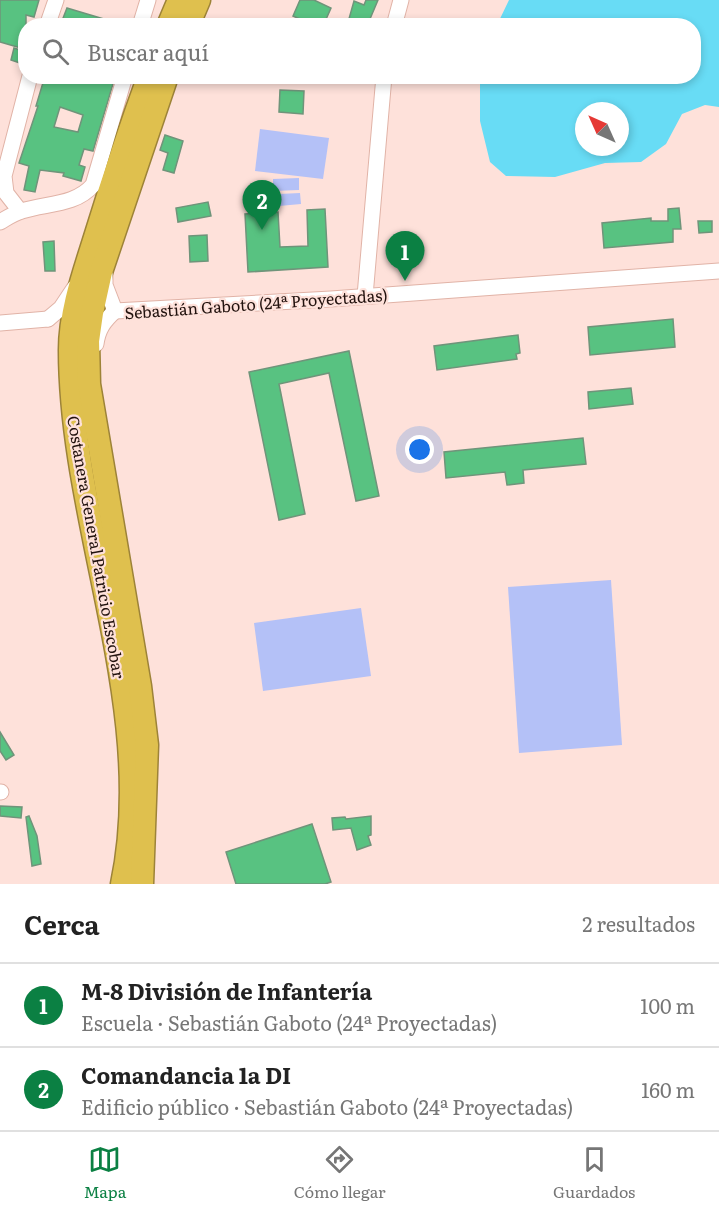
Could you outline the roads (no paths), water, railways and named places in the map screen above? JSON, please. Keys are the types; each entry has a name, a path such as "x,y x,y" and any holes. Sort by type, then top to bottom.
{"highway":[{"path":"171,18 178,0"},
{"path":"191,18 199,0"},
{"name":"Costanera General Patricio Escobar","path":"122,884 126,866 130,784 126,707 74,421 70,348 76,298 128,132 146,84"},
{"name":"Costanera General Patricio Escobar","path":"142,884 147,745 141,695 89,384 88,341 92,313 107,254 164,84"}],"street":[{"path":"50,18 56,0"},
{"path":"142,18 148,0"},
{"path":"396,18 401,0"},
{"path":"20,212 6,193 4,176 28,84"},
{"path":"0,222 20,212 74,200 86,193 93,185 123,84"},
{"path":"365,296 383,84"},
{"path":"89,384 98,332 115,311 105,285 107,254"},
{"name":"Sebastián Gaboto (24ª Proyectadas)","path":"115,311 719,271"},
{"path":"0,323 48,319 61,308 84,272"},
{"path":"48,319 62,332 70,348"}],"place":[{"name":"Comandancia 1a DI","path":"262,230"},
{"name":"M-8 División de Infantería","path":"405,281"}]}
